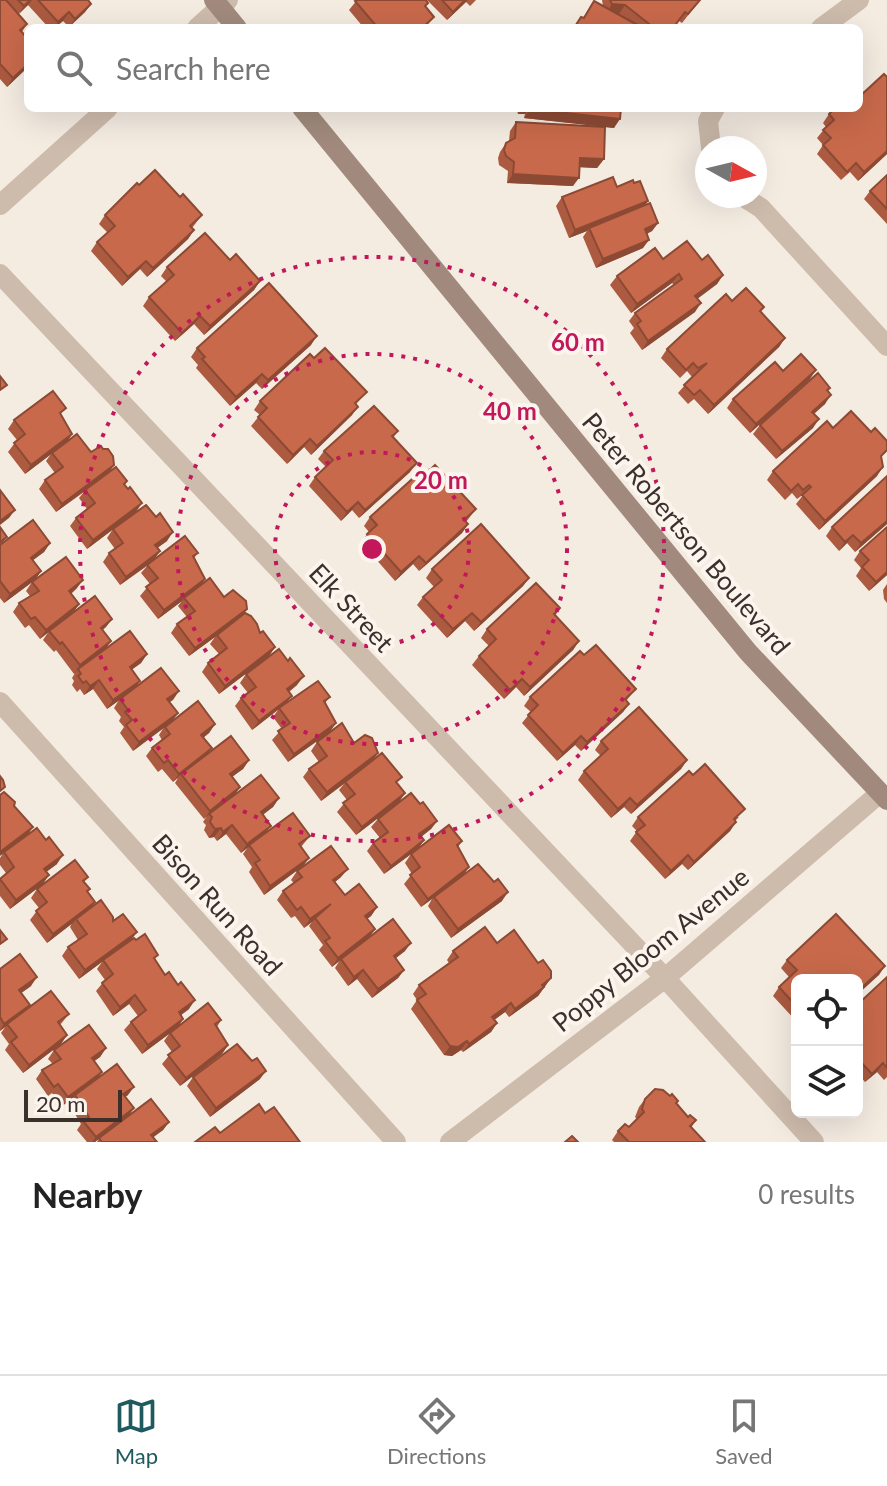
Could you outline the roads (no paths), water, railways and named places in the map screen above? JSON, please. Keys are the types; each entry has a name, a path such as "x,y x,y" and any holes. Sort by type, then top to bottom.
{"street":[{"path":"826,24 859,0"},
{"path":"201,24 221,2 235,24"},
{"path":"0,205 104,112"},
{"name":"Peter Robertson Boulevard","path":"305,112 748,652 884,796"},
{"path":"710,136 708,121 713,112"},
{"path":"761,208 887,346"},
{"name":"Elk Street","path":"0,274 665,978 814,1142"},
{"name":"Bison Run Road","path":"0,702 396,1142"},
{"name":"Poppy Bloom Avenue","path":"450,1142 665,978 884,796"}]}
